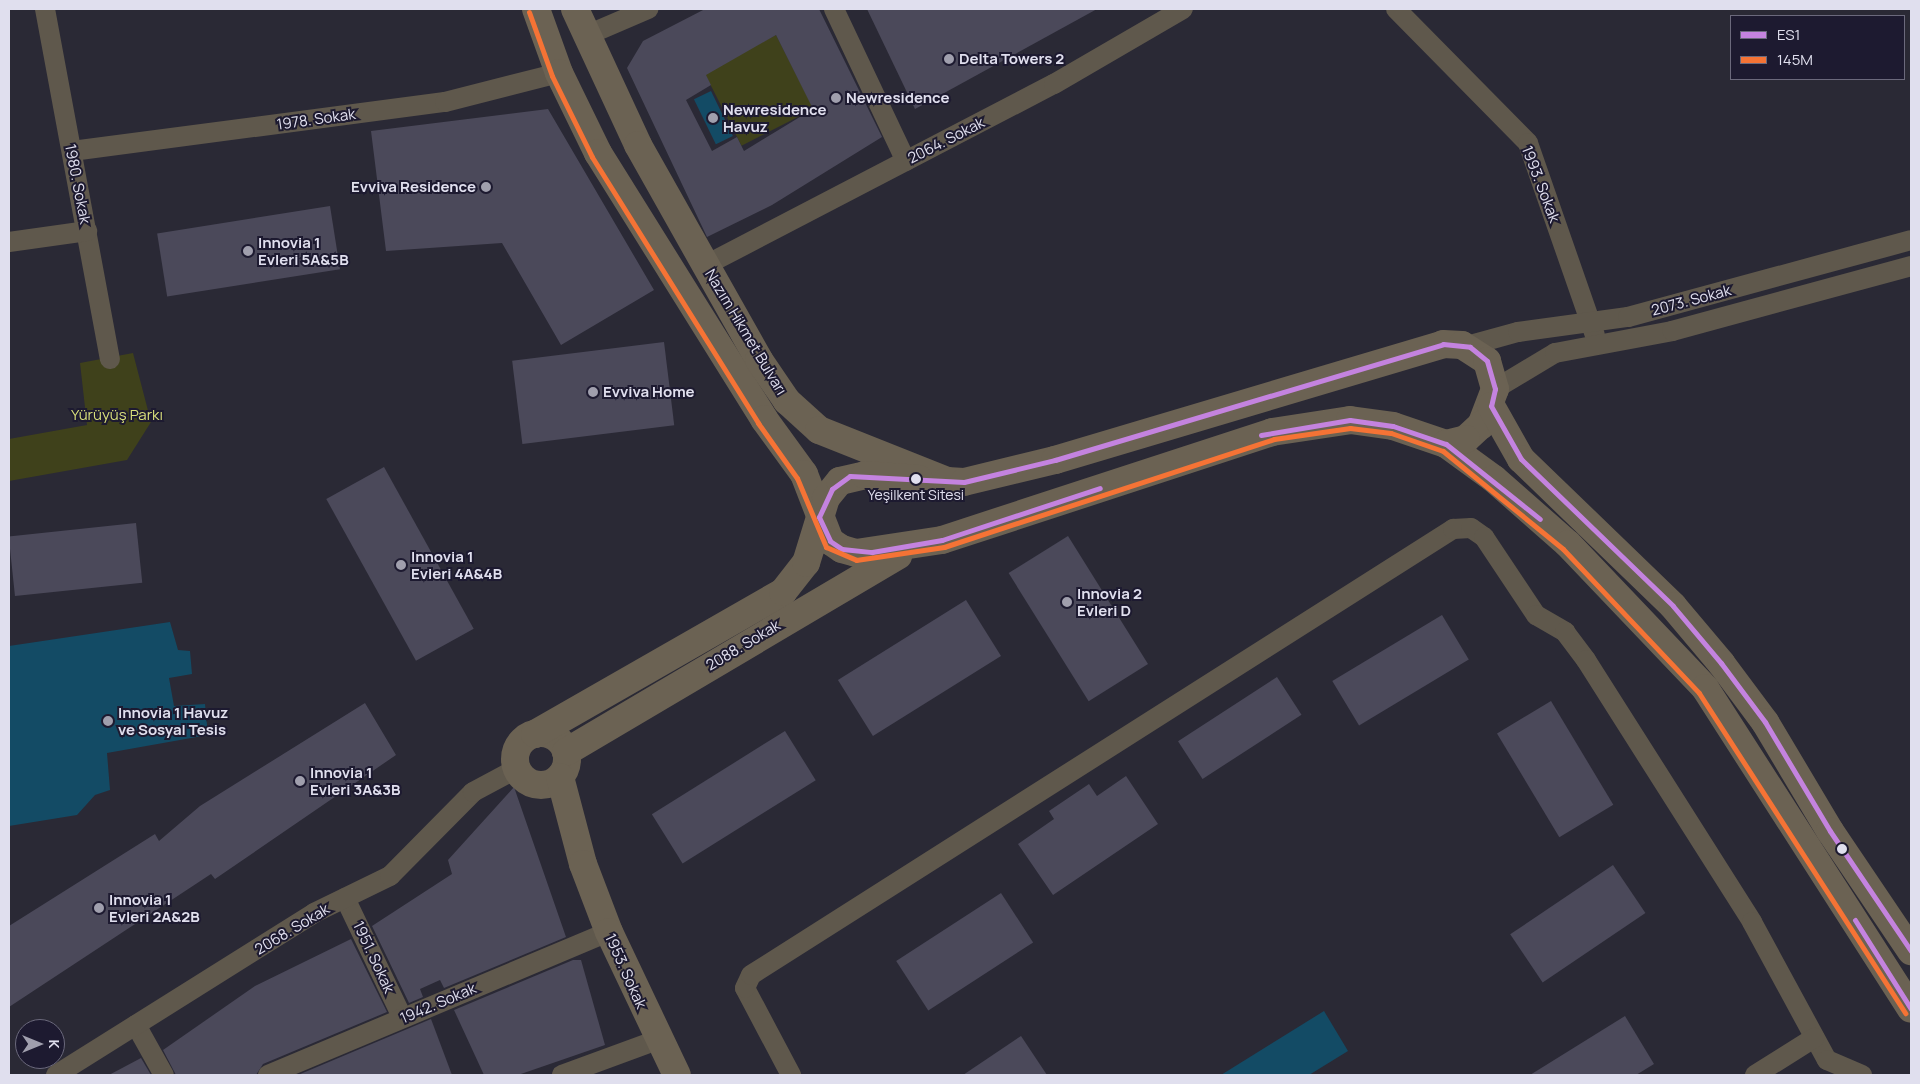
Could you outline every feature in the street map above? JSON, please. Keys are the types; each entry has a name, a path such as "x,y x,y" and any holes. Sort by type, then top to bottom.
{"main road":[{"name":"Nazım Hikmet Bulvarı","path":"536,9 559,73 598,153 764,419 804,474 819,517 830,541 856,553 924,545 1272,432 1350,420 1393,426 1446,444 1494,478 1568,544 1704,688 1911,1008"},
{"name":"Nazım Hikmet Bulvarı","path":"575,9 585,36 638,145 706,265 787,401 819,430 947,481 964,482 1055,460 1443,344 1467,346"},
{"path":"1467,346 1487,361 1493,398 1521,459 1672,606 1721,663 1765,722 1830,831 1911,951"},
{"path":"1446,444 1466,438 1481,425 1493,398"},
{"path":"545,771 520,743 783,592 806,563 819,517 832,489 850,476 947,481"},
{"name":"2088. Sokak","path":"545,771 876,566 924,545"},
{"name":"1953. Sokak","path":"535,734 550,735 545,771 609,932 656,1040 677,1075"}],"street":[{"name":"1980. Sokak","path":"45,9 110,359"},
{"path":"585,36 648,9"},
{"path":"834,9 847,46 906,161"},
{"name":"2064. Sokak","path":"706,265 1054,84 1183,9"},
{"name":"1993. Sokak","path":"1396,9 1528,143 1598,344"},
{"name":"1978. Sokak","path":"72,150 322,127 445,102 559,73"},
{"path":"9,242 87,231"},
{"name":"2073. Sokak","path":"1467,346 1518,332 1591,324 1911,240"},
{"name":"2073. Sokak","path":"1493,398 1555,353 1672,331 1911,266"},
{"path":"790,1075 745,988 751,975 1454,529 1471,528 1484,537 1536,615 1565,632 1586,660 1761,939 1826,1060 1862,1075"},
{"name":"2068. Sokak","path":"56,1075 345,898 390,876 473,792 545,771"},
{"name":"1951. Sokak","path":"345,898 402,1017"},
{"name":"1942. Sokak","path":"268,1075 402,1017 609,932"},
{"path":"136,1025 164,1075"},
{"path":"1756,1075 1814,1038"},
{"path":"562,1075 656,1040"}],"green space":[{"path":"776,35 814,109 742,146 704,72"},
{"name":"Yürüyüş Parkı","path":"133,353 151,422 127,460 9,481 9,439 87,425 80,363"}],"water":[{"name":"Newresidence Havuz","path":"711,91 733,136 716,144 694,99"},
{"name":"Innovia 1 Havuz ve Sosyal Tesis","path":"170,622 178,650 190,651 192,674 169,678 174,706 205,704 208,735 107,753 110,790 95,795 77,815 9,826 9,646"},
{"path":"1324,1011 1348,1051 1309,1075 1221,1075"}],"building":[{"path":"705,9 819,9 882,137 772,205 707,237 627,68 643,41","holes":["776,35 813,109 744,151 737,137 712,151 686,100 711,85 706,75"]},
{"name":"Delta Towers 2","path":"867,9 1097,9 915,109"},
{"name":"Evviva Residence","path":"548,109 654,290 561,345 502,243 386,251 371,131"},
{"name":"Innovia 1 Evleri 5A&5B","path":"330,206 340,269 167,297 157,233"},
{"name":"Evviva Home","path":"664,342 674,425 522,444 512,361"},
{"name":"Innovia 1 Evleri 4A&4B","path":"384,467 474,629 416,661 326,499"},
{"path":"136,523 142,583 15,596 9,536"},
{"name":"Innovia 2 Evleri D","path":"1068,536 1148,664 1089,701 1009,573"},
{"path":"966,600 1001,656 873,736 838,680"},
{"path":"1442,615 1469,660 1359,725 1332,681"},
{"path":"1277,677 1302,715 1203,779 1178,741"},
{"path":"1551,701 1613,805 1559,837 1497,733"},
{"path":"365,703 396,755 215,879 211,874 9,1007 9,926 155,834 159,841 200,806"},
{"path":"785,731 816,780 683,863 652,814"},
{"path":"1126,776 1158,824 1053,895 1018,844 1054,819 1049,811 1089,784 1097,796"},
{"path":"514,787 566,937 444,988 440,980 420,989 423,997 409,1003 372,926 452,874 448,860"},
{"path":"1613,865 1645,913 1543,982 1510,934"},
{"path":"1001,893 1033,942 928,1011 896,961"},
{"path":"351,939 387,1012 263,1064 256,1075 176,1075 163,1050 255,986"},
{"path":"573,960 581,960 605,1045 518,1075 484,1075 454,1010"},
{"path":"1625,1016 1654,1064 1636,1075 1530,1075"},
{"path":"431,1019 452,1075 298,1075"},
{"path":"1021,1036 1047,1075 963,1075"},
{"path":"141,1058 151,1075 109,1075"}],"transit line":[{"name":"145M","path":"529,12 552,76 592,157 758,423 797,478 826,547 856,560 944,547 1274,439 1350,428 1391,433 1443,451 1563,549 1699,693 1905,1013"},
{"name":"ES1","path":"819,517 832,489 850,476 964,482 1055,460 1443,344 1470,347 1487,361 1495,389 1491,406 1521,459 1673,606 1721,663 1765,722 1830,831 1911,951"},
{"name":"ES1","path":"1261,435 1350,420 1393,426 1446,444 1540,519"},
{"name":"ES1","path":"819,517 830,541 842,549 872,552 942,540 1100,488"},
{"name":"ES1","path":"1855,920 1911,1009"}],"place":[{"name":"Delta Towers 2","path":"949,59"},
{"name":"Newresidence","path":"836,98"},
{"name":"Newresidence Havuz","path":"713,118"},
{"name":"Evviva Residence","path":"486,187"},
{"name":"Innovia 1 Evleri 5A&5B","path":"248,251"},
{"name":"Evviva Home","path":"593,392"},
{"name":"Yeşilkent Sitesi","path":"916,479"},
{"name":"Innovia 1 Evleri 4A&4B","path":"401,565"},
{"name":"Innovia 2 Evleri D","path":"1067,602"},
{"name":"Innovia 1 Havuz ve Sosyal Tesis","path":"108,721"},
{"name":"Innovia 1 Evleri 3A&3B","path":"300,781"},
{"name":"Innovia 1 Evleri 2A&2B","path":"99,908"}]}
